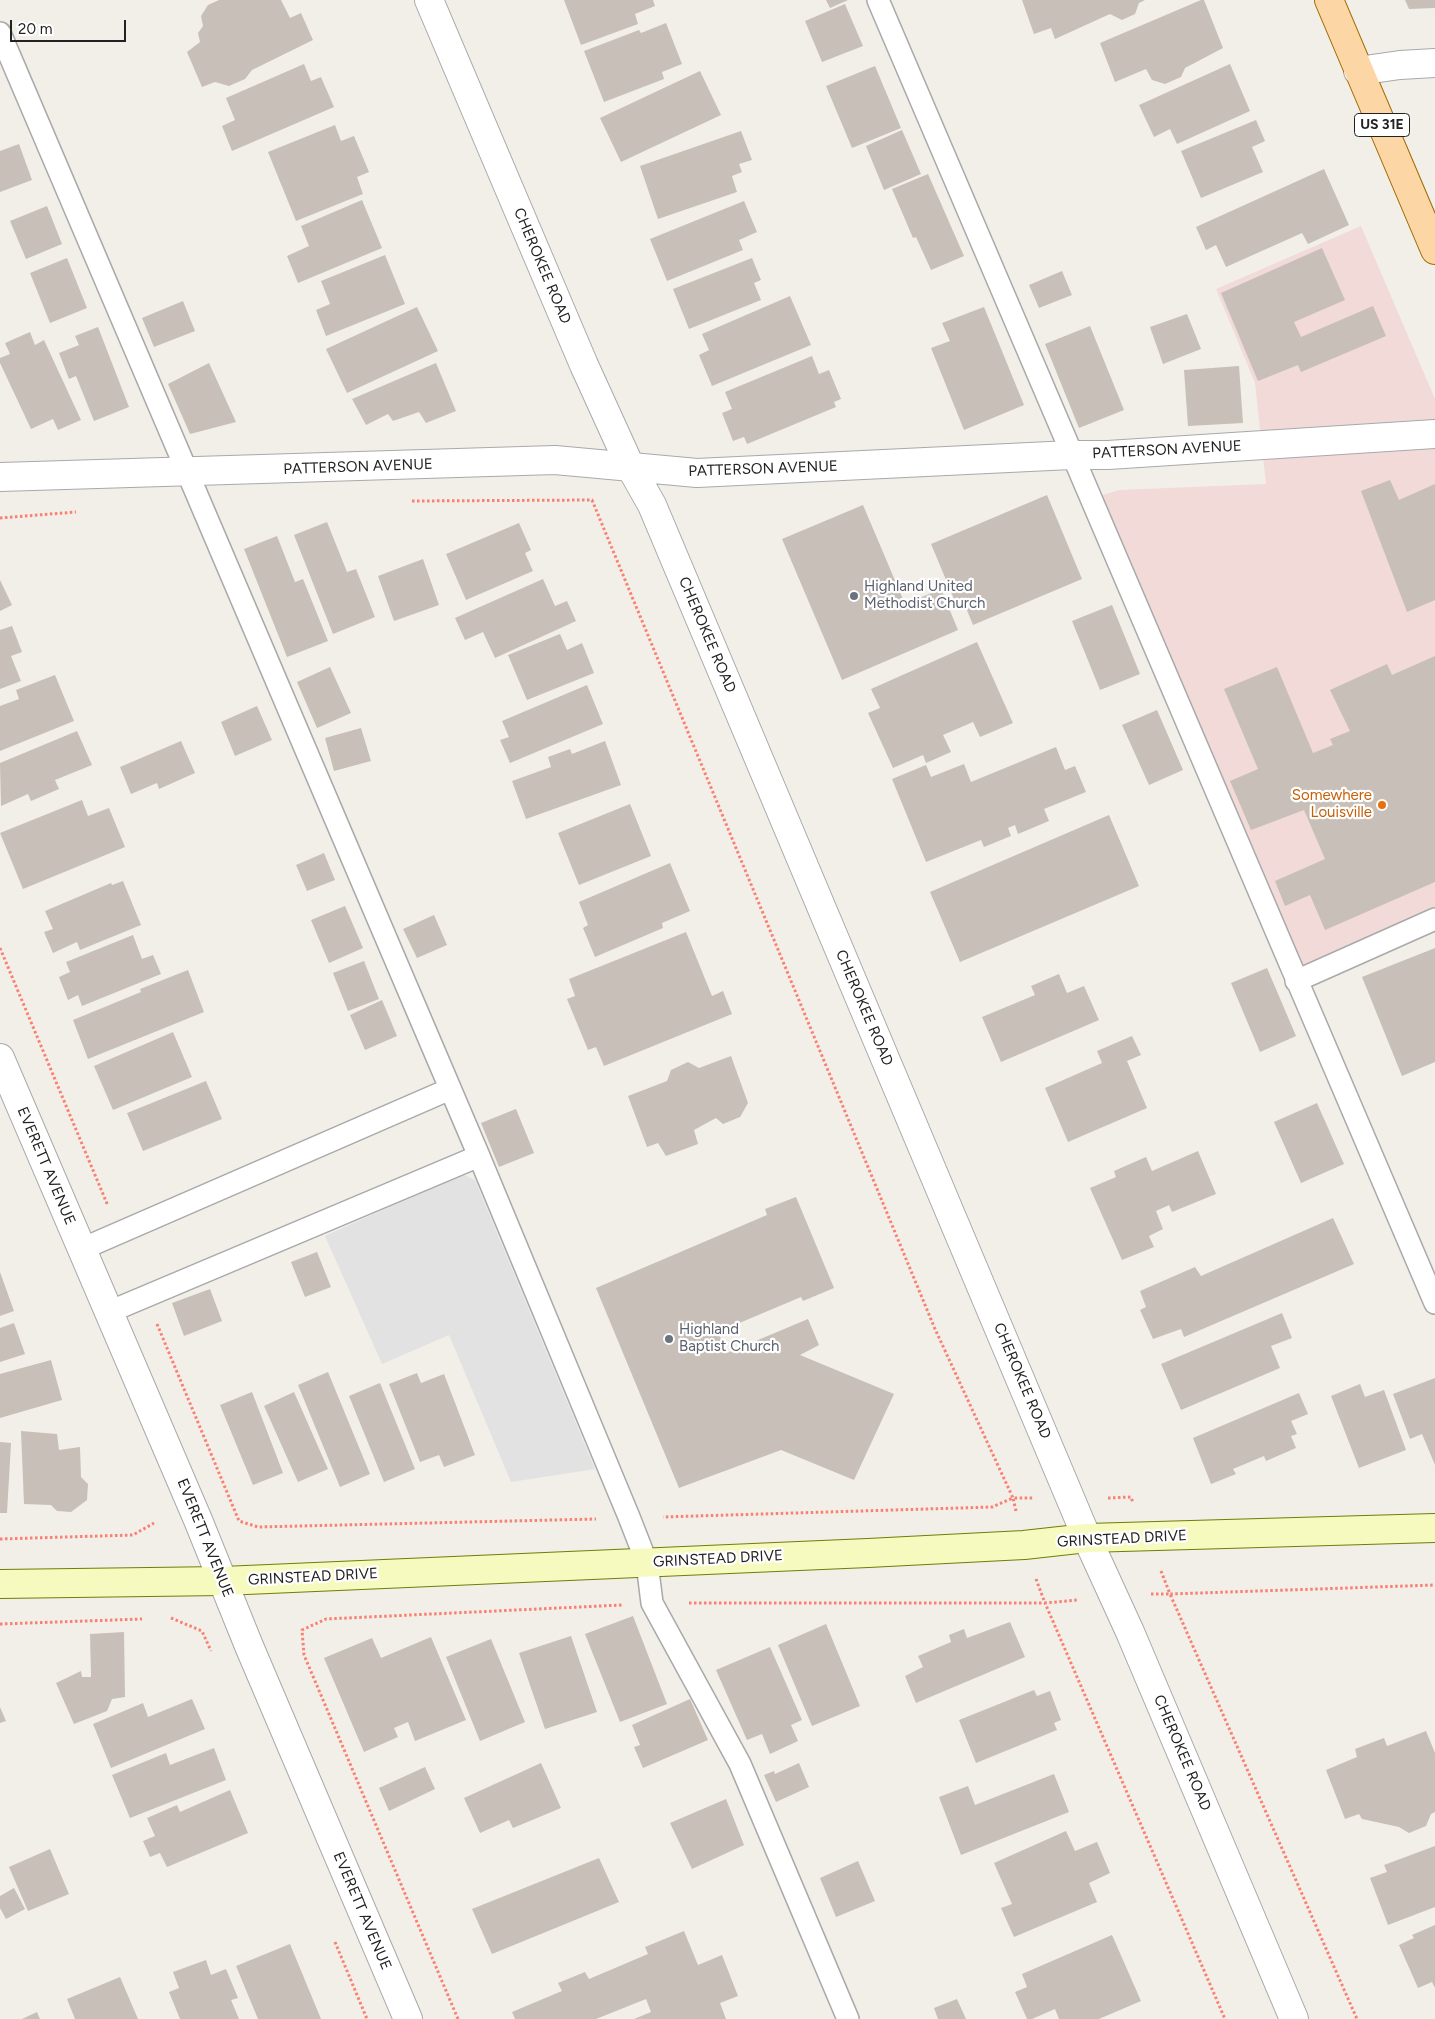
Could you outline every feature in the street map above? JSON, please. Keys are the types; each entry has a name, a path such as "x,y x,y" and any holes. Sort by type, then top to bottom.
{"main road":[{"name":"US 31E","path":"1329,0 1435,250"},
{"name":"GRINSTEAD DRIVE","path":"0,1584 223,1581 1024,1545 1087,1538 1435,1528"}],"street":[{"name":"CHEROKEE ROAD","path":"428,0 584,365 630,466 652,505 1087,1538 1130,1632 1294,2019"},
{"path":"1358,71 1400,65 1435,63"},
{"name":"PATTERSON AVENUE","path":"0,477 556,460 697,473 1071,455 1108,455 1435,434"},
{"name":"EVERETT AVENUE","path":"0,1058 223,1581 248,1646 408,2019"}],"lane":[{"path":"878,0 1296,980 1433,1291"},
{"path":"0,33 479,1156 629,1517 647,1563 652,1603 740,1764 848,2019"},
{"path":"1296,980 1435,919"},
{"path":"82,1249 450,1089"},
{"path":"109,1312 479,1156"}],"path":[{"path":"145,1296 239,1520 258,1528 992,1508 1014,1498 935,1329 592,500 404,501"},
{"path":"0,518 77,512"},
{"path":"0,948 119,1234"},
{"path":"0,1539 133,1535 154,1523"},
{"path":"162,1618 172,1618 202,1631 214,1657"},
{"path":"0,1624 143,1619"},
{"path":"333,1937 367,2019"}],"shaded area":[{"path":"1361,226 1435,399 1435,907 1302,965 1100,496 1119,490 1266,484 1255,383 1216,289"},
{"path":"462,1174 475,1180 595,1469 511,1482 449,1335 382,1364 325,1236"}],"building":[{"path":"219,0 281,0 290,18 301,13 313,40 252,70 245,79 229,86 215,82 202,87 187,52 200,42 198,33 203,26 201,16 208,5"},
{"path":"564,0 653,0 655,6 635,14 638,24 581,45"},
{"path":"826,0 848,0 830,8"},
{"path":"1022,0 1145,0 1139,3 1135,14 1122,20 1110,14 1055,39 1051,28 1034,34"},
{"path":"1204,0 1223,48 1185,68 1181,77 1165,84 1152,80 1146,69 1115,82 1100,43"},
{"path":"1405,0 1435,0 1435,8 1409,9"},
{"path":"845,4 863,46 822,62 805,21"},
{"path":"666,23 682,64 662,72 664,79 604,102 584,51 639,30 641,33"},
{"path":"304,64 311,81 321,77 334,107 232,151 222,126 235,120 226,98"},
{"path":"1230,64 1250,111 1177,144 1170,129 1154,137 1139,105"},
{"path":"875,66 901,128 852,148 826,86"},
{"path":"700,71 721,115 621,162 600,118"},
{"path":"1256,120 1265,141 1252,147 1263,172 1201,198 1181,151"},
{"path":"335,125 341,141 354,136 369,172 357,177 363,194 296,221 268,152"},
{"path":"902,130 921,174 884,190 866,146"},
{"path":"741,131 752,160 739,164 742,172 732,176 737,192 658,219 640,166"},
{"path":"19,144 32,180 0,192 0,151"},
{"path":"1324,169 1349,225 1308,244 1302,233 1226,267 1216,245 1206,250 1196,227"},
{"path":"928,174 964,256 931,270 916,237 913,238 892,189"},
{"path":"362,200 382,248 298,283 287,256 309,246 301,226"},
{"path":"744,201 757,232 739,240 743,250 667,281 650,239"},
{"path":"47,206 62,244 26,259 10,221"},
{"path":"1322,248 1345,300 1294,322 1301,337 1373,306 1386,336 1301,372 1298,365 1258,381 1221,293"},
{"path":"385,255 405,304 326,336 316,310 330,304 321,281"},
{"path":"67,258 87,308 50,323 30,273"},
{"path":"752,258 761,280 754,283 761,300 689,329 673,289"},
{"path":"1062,271 1072,295 1039,308 1029,285"},
{"path":"790,296 811,345 712,386 699,355 709,350 702,334"},
{"path":"183,301 195,331 154,347 142,318"},
{"path":"417,307 438,351 347,393 326,349"},
{"path":"984,307 1024,405 964,430 931,348 950,341 942,323"},
{"path":"1187,314 1201,349 1163,364 1150,327"},
{"path":"1090,326 1124,410 1079,428 1045,344"},
{"path":"98,327 129,407 94,421 76,376 69,379 59,353 79,345 75,336"},
{"path":"30,332 35,345 44,340 81,420 58,430 53,419 31,429 0,363 0,358 10,354 5,343"},
{"path":"812,356 819,374 829,370 841,399 834,402 836,407 747,444 744,437 733,441 722,413 732,409 725,392"},
{"path":"209,363 236,422 190,434 168,384"},
{"path":"436,363 456,411 426,423 419,412 393,421 388,414 366,425 352,399"},
{"path":"1239,366 1243,423 1188,426 1184,370"},
{"path":"1390,480 1399,500 1435,484 1435,600 1407,612 1361,491"},
{"path":"1047,495 1082,579 973,625 964,603 957,606 931,544"},
{"name":"Highland United Methodist Church","path":"863,505 905,604 941,589 958,630 842,680 782,539"},
{"path":"327,522 347,572 356,569 375,617 333,634 294,535"},
{"path":"519,523 531,550 525,553 533,571 466,600 446,554"},
{"path":"277,536 295,582 303,579 328,641 287,657 244,549"},
{"path":"423,559 439,605 394,621 378,576"},
{"path":"543,579 555,606 567,601 576,621 495,658 483,632 465,640 455,618"},
{"path":"0,580 12,605 0,611"},
{"path":"1112,605 1140,674 1100,690 1072,621"},
{"path":"12,626 22,652 11,656 21,681 0,689 0,630"},
{"path":"560,634 567,650 582,643 594,673 527,700 508,655"},
{"path":"977,642 1013,723 980,737 973,722 943,735 951,752 926,763 923,755 893,768 868,713 880,708 871,689"},
{"path":"1435,656 1435,882 1325,930 1310,895 1285,906 1275,881 1325,859 1304,810 1251,830 1230,781 1258,769 1224,689 1277,667 1313,753 1333,745 1330,739 1350,731 1330,690 1387,664 1392,675"},
{"path":"330,667 351,713 317,728 297,682"},
{"path":"55,675 74,721 0,751 0,706 19,699 16,690"},
{"path":"587,685 603,724 510,763 500,740 509,737 502,721"},
{"path":"257,706 272,740 235,756 221,722"},
{"path":"1157,710 1183,770 1149,785 1122,725"},
{"path":"361,728 371,761 334,771 325,738"},
{"path":"77,731 92,765 55,780 59,789 31,801 28,794 1,806 0,763"},
{"path":"181,741 195,773 159,789 157,783 131,794 120,767"},
{"path":"605,741 621,785 526,819 512,781 551,767 548,757 570,749 572,754"},
{"path":"1056,747 1065,770 1075,766 1086,792 1044,809 1049,821 1018,834 1015,825 1008,828 1011,836 984,847 981,840 926,862 892,779 926,765 931,777 964,764 971,782"},
{"path":"82,800 88,816 109,808 125,847 23,889 0,833"},
{"path":"630,804 651,856 579,885 558,833"},
{"path":"1109,815 1139,886 960,962 930,892"},
{"path":"324,853 335,880 307,891 296,865"},
{"path":"670,863 690,911 662,923 663,928 595,957 583,928 588,925 579,902"},
{"path":"123,881 141,925 80,950 77,942 53,953 44,932 53,929 45,911 111,883 112,885"},
{"path":"345,906 363,948 329,963 311,920"},
{"path":"434,915 447,945 417,958 403,929"},
{"path":"686,932 712,996 723,991 732,1014 604,1066 596,1047 588,1050 567,999 575,996 569,979"},
{"path":"133,935 142,959 153,955 161,974 82,1006 78,995 68,1000 59,977 70,972 66,962"},
{"path":"1435,948 1435,1062 1402,1076 1362,977"},
{"path":"364,961 379,999 348,1011 333,973"},
{"path":"1267,968 1296,1036 1260,1052 1231,983"},
{"path":"188,970 204,1012 88,1059 73,1020 141,992 140,989"},
{"path":"1059,974 1067,993 1084,986 1099,1020 1001,1062 982,1017 1035,995 1031,986"},
{"path":"382,1000 397,1036 365,1050 350,1015"},
{"path":"173,1032 192,1077 113,1110 94,1066"},
{"path":"1132,1036 1141,1055 1127,1061 1147,1108 1068,1142 1045,1088 1102,1063 1097,1051"},
{"path":"731,1056 748,1103 740,1117 723,1124 716,1118 694,1130 698,1144 666,1156 658,1143 647,1147 628,1096 667,1081 671,1070 688,1062 699,1068"},
{"path":"206,1081 222,1119 143,1151 127,1113"},
{"path":"1317,1103 1344,1164 1301,1183 1274,1122"},
{"path":"516,1109 534,1153 499,1167 481,1123"},
{"path":"1198,1151 1216,1194 1172,1212 1169,1205 1156,1211 1163,1229 1149,1236 1154,1247 1122,1260 1090,1188 1116,1177 1114,1171 1146,1157 1152,1171"},
{"name":"Highland Baptist Church","path":"796,1197 834,1288 803,1301 801,1297 718,1332 727,1353 808,1319 819,1345 800,1355 894,1394 854,1480 781,1450 679,1488 596,1288 767,1215 765,1209"},
{"path":"1333,1218 1354,1264 1184,1337 1181,1329 1153,1339 1140,1310 1146,1307 1140,1291 1195,1267 1201,1276"},
{"path":"317,1252 331,1287 305,1297 291,1262"},
{"path":"0,1272 14,1311 0,1316"},
{"path":"210,1289 222,1321 184,1336 172,1303"},
{"path":"1282,1313 1292,1338 1271,1346 1280,1368 1181,1410 1161,1364"},
{"path":"14,1323 25,1354 0,1362 0,1328"},
{"path":"51,1360 62,1400 0,1418 0,1374"},
{"path":"328,1372 370,1474 340,1487 298,1385"},
{"path":"417,1373 421,1383 444,1374 475,1455 444,1467 439,1455 420,1462 389,1384"},
{"path":"1435,1378 1435,1465 1422,1434 1410,1439 1393,1394"},
{"path":"380,1383 415,1469 384,1482 349,1396"},
{"path":"1360,1384 1365,1397 1384,1390 1406,1450 1359,1468 1331,1396"},
{"path":"252,1392 283,1473 253,1485 220,1405"},
{"path":"294,1392 328,1469 298,1482 264,1406"},
{"path":"1299,1393 1308,1414 1291,1421 1297,1434 1291,1436 1296,1448 1266,1461 1264,1456 1233,1469 1236,1474 1211,1484 1193,1438"},
{"path":"21,1431 57,1434 59,1450 80,1447 81,1477 88,1484 87,1500 71,1512 57,1511 51,1505 24,1504"},
{"path":"0,1442 11,1443 7,1513 0,1513"},
{"path":"633,1616 667,1704 620,1722 585,1634"},
{"path":"1010,1622 1025,1657 916,1703 905,1676 923,1667 918,1656 951,1642 949,1635 964,1629 967,1638"},
{"path":"826,1624 860,1706 812,1726 778,1645"},
{"path":"124,1632 125,1697 112,1699 107,1711 74,1724 56,1683 81,1671 82,1677 91,1677 90,1634"},
{"path":"571,1636 597,1712 545,1729 519,1653"},
{"path":"431,1637 466,1720 415,1741 408,1722 394,1728 398,1737 364,1752 324,1658 372,1638 381,1658"},
{"path":"491,1639 525,1722 480,1741 446,1657"},
{"path":"770,1647 802,1720 791,1725 798,1741 770,1754 762,1734 747,1740 716,1670"},
{"path":"1034,1690 1037,1696 1050,1691 1061,1720 1054,1723 1057,1730 976,1763 959,1720"},
{"path":"192,1699 205,1729 111,1768 93,1724 143,1703 148,1717"},
{"path":"690,1699 708,1740 643,1768 634,1747 640,1745 632,1725"},
{"path":"0,1707 6,1721 0,1723"},
{"path":"1426,1731 1435,1753 1435,1812 1431,1814 1426,1826 1409,1833 1399,1827 1362,1819 1359,1814 1345,1819 1326,1770 1357,1757 1355,1749 1384,1738 1387,1746"},
{"path":"214,1748 226,1780 130,1818 112,1775 166,1753 170,1765"},
{"path":"541,1763 561,1808 513,1828 509,1820 480,1833 464,1798"},
{"path":"799,1763 809,1787 776,1802 764,1775 774,1771 775,1774"},
{"path":"425,1767 435,1789 389,1811 379,1788"},
{"path":"1054,1774 1069,1812 961,1855 939,1797 968,1786 975,1805"},
{"path":"230,1790 248,1833 167,1867 160,1853 150,1857 143,1841 155,1836 147,1818 177,1805 180,1812"},
{"path":"726,1799 744,1845 692,1869 670,1823"},
{"path":"1066,1831 1075,1851 1097,1842 1110,1873 1089,1883 1097,1902 1014,1937 1001,1908 1012,1904 994,1863"},
{"path":"1435,1846 1435,1907 1388,1925 1370,1878 1387,1872 1384,1865"},
{"path":"50,1849 69,1894 28,1911 9,1867"},
{"path":"599,1858 619,1902 492,1954 472,1909"},
{"path":"858,1861 875,1901 836,1917 820,1878"},
{"path":"14,1888 25,1909 6,1919 0,1908 0,1896"},
{"path":"1435,1925 1435,1988 1432,1982 1418,1988 1399,1945 1414,1938 1412,1935"},
{"path":"684,1931 698,1965 722,1955 738,1996 720,2003 726,2019 634,2019 651,2012 646,1999 596,2019 515,2019 512,2012 562,1991 558,1983 585,1972 589,1979 648,1954 645,1947"},
{"path":"1112,1935 1141,2001 1099,2019 1059,2019 1055,2009 1032,2019 1027,2019 1015,1992 1027,1987 1022,1974"},
{"path":"290,1944 321,2019 258,2019 236,1966"},
{"path":"206,1960 211,1975 226,1969 238,1998 231,2000 239,2019 180,2019 169,1992 179,1988 173,1972"},
{"path":"120,1977 138,2019 75,2019 67,1999"},
{"path":"957,1999 966,2019 938,2019 934,2008"},
{"path":"37,2012 40,2019 22,2019"}],"place":[{"name":"Highland United Methodist Church","path":"854,596"},
{"name":"Somewhere Louisville","path":"1382,805"},
{"name":"Highland Baptist Church","path":"669,1339"}]}
